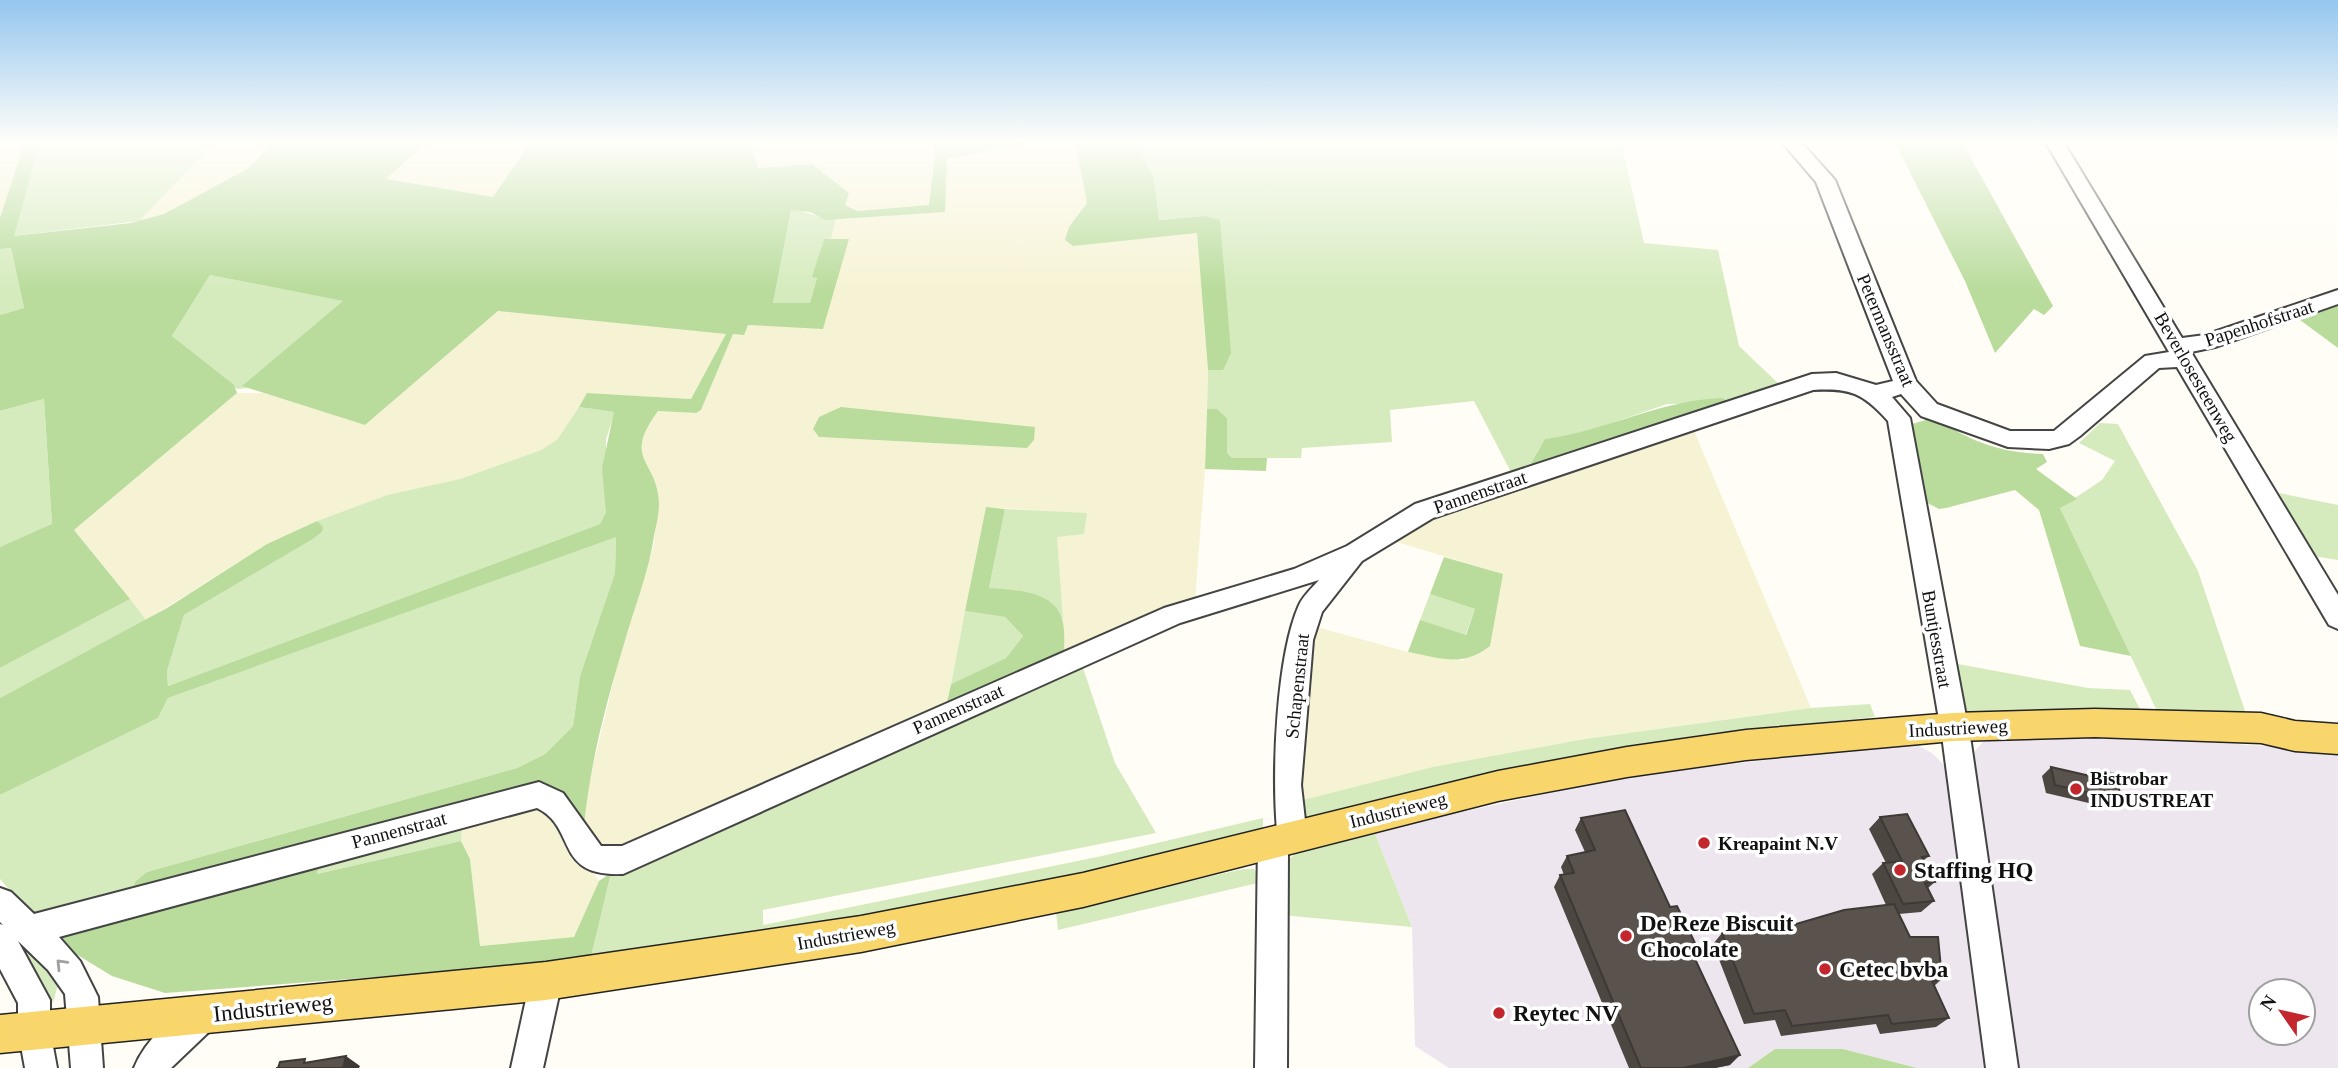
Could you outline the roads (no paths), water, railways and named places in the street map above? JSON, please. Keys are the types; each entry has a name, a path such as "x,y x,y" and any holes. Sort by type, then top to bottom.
{"main road":[{"name":"Industrieweg","path":"2261,728 2289,721 2338,722"},
{"name":"Industrieweg","path":"17,1032 545,981 861,934 1083,890 1383,812 1498,786 1627,762 1746,745 1953,727 2095,723 2261,728 2295,736 2338,739"}],"street":[{"name":"Petermansstraat","path":"1829,191 1906,385 1929,410 2008,439 2049,441 2061,438 2072,430 2153,361 2182,352"},
{"name":"Beverlosesteenweg","path":"2084,191 2182,352 2337,619"},
{"name":"Papenhofstraat","path":"2182,352 2338,297"},
{"name":"Pannenstraat","path":"14,935 539,795 556,803 591,857 604,864 623,860 1173,615 1300,577 1356,553 1424,511 1812,382 1836,381 1876,393"},
{"path":"1906,385 1876,393 1899,418 1929,410"},
{"name":"Buntjesstraat","path":"1899,418 1953,727 2002,1068"},
{"name":"Schapenstraat","path":"1271,1068 1282,840 1304,621 1326,587 1356,553"},
{"path":"0,902 14,935 34,1000 17,1032 41,1068"},
{"path":"14,935 69,973 81,995 84,1026 82,1055 87,1068"},
{"path":"527,1068 545,981"},
{"path":"150,1068 173,1041 205,1014"}],"place":[{"name":"Bistrobar INDUSTREAT","path":"2076,789"},
{"name":"Kreapaint N.V","path":"1704,843"},
{"name":"Staffing HQ","path":"1900,870"},
{"name":"De Reze Biscuit Chocolate","path":"1626,936"},
{"name":"Cetec bvba","path":"1825,969"},
{"name":"Reytec NV","path":"1499,1013"}]}
